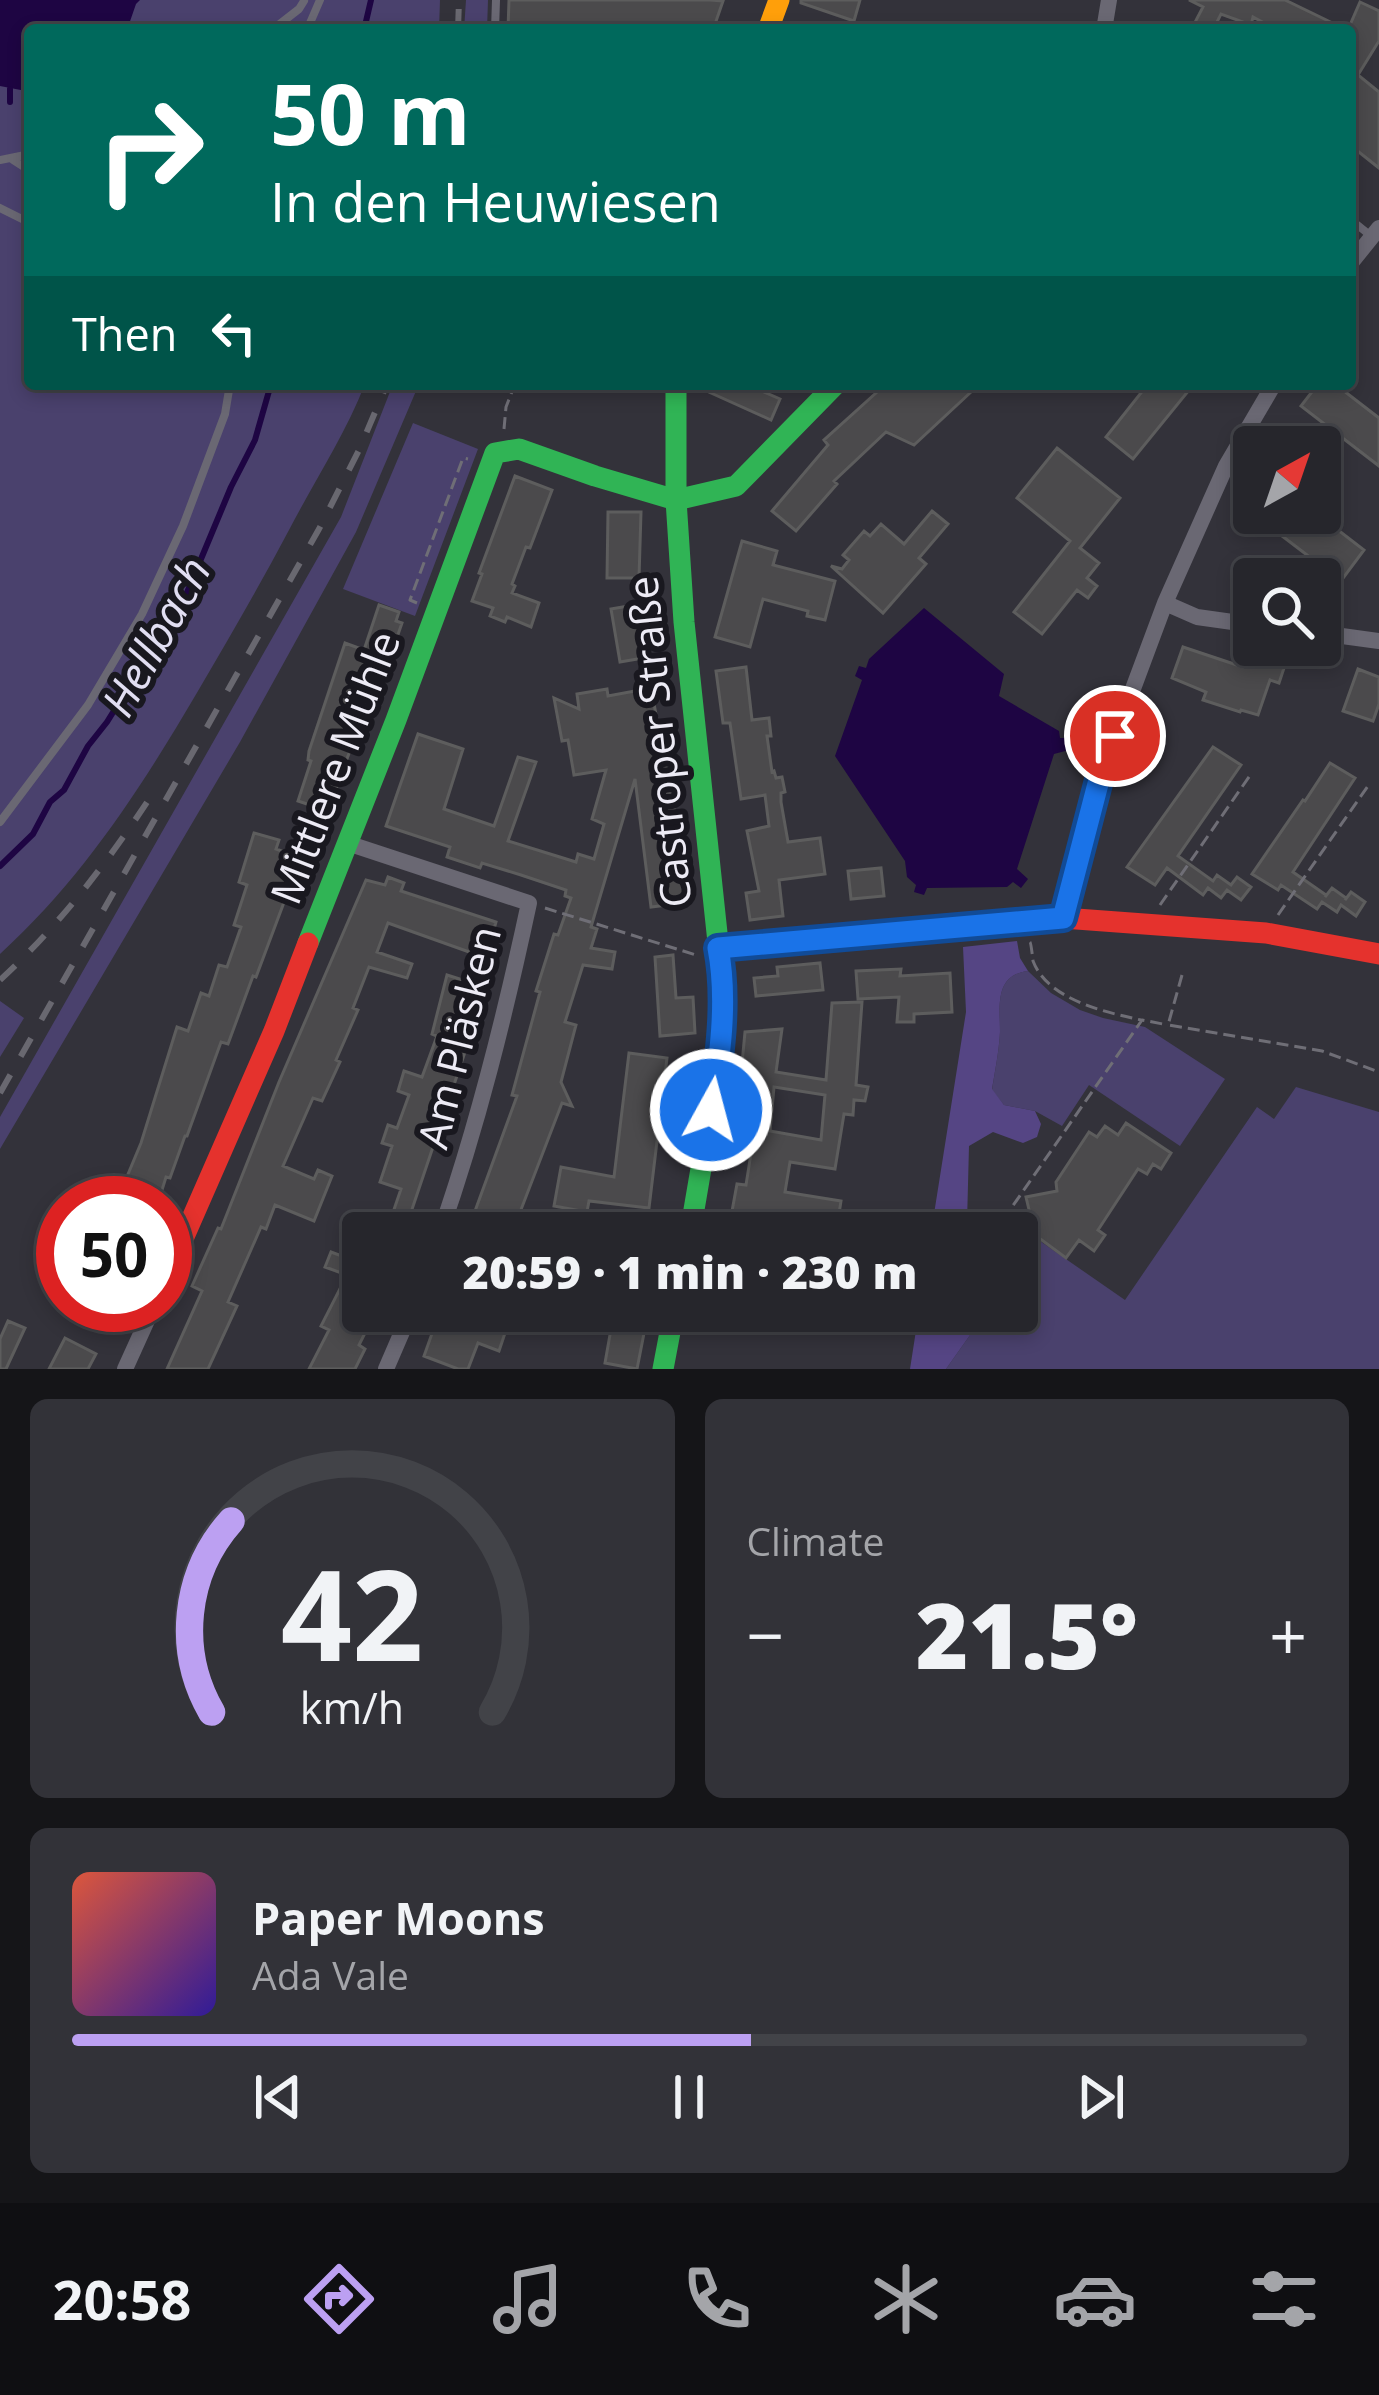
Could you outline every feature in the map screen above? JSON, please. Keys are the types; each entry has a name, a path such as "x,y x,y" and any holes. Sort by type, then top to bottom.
{"street":[{"path":"1356,257 1376,232"},
{"name":"Castroper Straße","path":"676,390 676,500 692,719 719,956 718,1075 694,1212"},
{"path":"676,500 736,486 830,390"},
{"path":"1063,918 1099,780 1165,604 1226,466 1270,390"},
{"name":"Mittlere Mühle","path":"192,1218 274,1031 495,453 519,449 676,500"},
{"path":"1165,604 1197,617 1233,622"},
{"path":"1341,636 1379,641"},
{"name":"Am Pläsken","path":"347,843 529,903 502,1027 448,1212"},
{"path":"719,956 1063,918 1266,933 1379,954"},
{"path":"125,1369 142,1332"},
{"path":"386,1369 402,1332"},
{"path":"663,1369 670,1332"}],"lane":[{"path":"280,24 304,0 318,4"},
{"path":"0,160 24,156"},
{"path":"12,160 24,167"},
{"path":"0,822 88,705 142,614 183,526 226,414 229,390"}],"path":[{"path":"503,445 506,407 513,390"},
{"path":"1146,925 1251,774"},
{"path":"1266,933 1370,783"},
{"path":"529,903 719,956"},
{"path":"1028,921 1033,961 1046,982 1076,1000 1104,1012 1322,1052 1379,1072"},
{"path":"1168,1024 1182,975"},
{"path":"1009,1212 1142,1020"}],"shaded area":[{"path":"0,0 440,0 439,24 24,24 24,390 362,390 267,571 155,762 85,863 0,954"},
{"path":"0,0 140,0 129,24 24,24 24,91 0,86"},
{"path":"466,0 488,0 487,24 464,24"},
{"path":"391,390 416,390 356,532 240,742 0,1149 0,1117 341,517"},
{"path":"413,423 478,449 415,616 343,589"},
{"path":"924,608 1004,674 999,696 1059,731 1060,738 1068,738 1069,750 1054,754 1017,869 1028,879 1021,888 1013,882 1007,887 914,892 916,885 907,877 905,861 835,756 862,680 855,676 859,666 866,668 869,659"},
{"path":"1017,941 1028,971 1009,979 1001,994 992,1089 1004,1105 1035,1111 1041,1124 1037,1137 1023,1143 993,1132 969,1146 967,1212 934,1212 966,1012 963,947"},
{"path":"1028,971 1051,993 1080,1010 1145,1027 1225,1079 1180,1146 1089,1085 1062,1126 1035,1111 1004,1105 992,1090 1001,994 1009,979"},
{"path":"0,1001 24,1018 0,1057"},
{"path":"1296,1087 1379,1112 1379,1369 946,1369 972,1332 1038,1332 1038,1240 1125,1300 1257,1107 1274,1119"},
{"path":"916,1332 972,1332 946,1369 910,1369"}],"building":[{"path":"509,0 723,1 715,24 508,24"},
{"path":"801,0 860,0 854,21"},
{"path":"1189,0 1285,0 1335,24 1266,24 1253,17 1248,24 1221,14 1216,24 1194,24 1203,7"},
{"path":"1360,2 1379,11 1379,41 1358,75 1379,92 1379,168 1356,150 1356,24 1350,24"},
{"path":"704,390 760,390 780,399 771,420"},
{"path":"879,390 971,392 914,445 886,432 834,481 837,484 796,531 772,511 828,445 824,440"},
{"path":"1143,390 1189,390 1133,459 1106,437"},
{"path":"1313,390 1343,390 1379,418 1379,466 1341,437 1341,426 1327,426 1301,406"},
{"path":"1057,448 1120,498 1080,548 1099,563 1087,578 1097,586 1088,598 1077,590 1042,634 1014,612 1070,541 1017,498"},
{"path":"515,476 552,490 512,584 512,593 539,603 531,627 490,616 493,608 472,601"},
{"path":"932,511 948,524 919,558 926,564 883,613 831,566 842,569 849,560 843,555 864,531 870,536 881,524 904,544"},
{"path":"608,512 641,512 639,578 607,578"},
{"path":"1341,532 1364,550 1341,581 1341,558 1311,558 1279,534"},
{"path":"742,541 777,551 773,565 835,581 825,620 763,599 750,647 715,637"},
{"path":"640,604 649,657 620,662 611,609"},
{"path":"379,605 399,612 396,621 402,623 328,811 298,801 311,761 309,751 345,643 364,650"},
{"path":"1183,647 1233,666 1284,668 1279,683 1270,680 1258,715 1203,700 1206,692 1172,678"},
{"path":"746,667 752,720 769,718 772,772 782,777 788,842 820,838 825,874 779,880 783,916 750,920 746,893 759,891 747,831 769,826 765,795 741,799 730,723 723,723 716,671"},
{"path":"1358,669 1379,677 1379,704 1373,721 1343,711"},
{"path":"651,688 675,814 684,903 651,907 635,779 591,927 597,929 591,948 615,952 612,969 583,965 565,1022 576,1025 561,1082 572,1106 562,1103 520,1212 475,1212 517,1096 512,1095 540,992 536,991 571,898 565,896 566,890 521,875 447,857 450,847 386,826 418,734 463,749 444,809 494,826 518,757 536,762 508,841 576,862 578,854 594,859 604,824 592,819 606,770 574,775 554,698 579,709 577,694 607,689 608,696"},
{"path":"1213,747 1241,765 1178,856 1213,881 1217,875 1231,885 1237,877 1251,887 1241,900 1227,890 1221,898 1208,888 1203,895 1167,868 1155,885 1127,867"},
{"path":"1330,763 1355,778 1293,872 1325,897 1332,888 1345,900 1351,892 1365,902 1356,916 1341,905 1337,912 1322,902 1317,909 1281,885 1278,890 1252,874"},
{"path":"254,833 279,840 276,849 310,861 303,885 292,881 228,1044 221,1042 171,1176 127,1176 177,1027 188,1031 201,993 209,996 219,965 227,967 241,927 234,925 247,885 239,882"},
{"path":"881,868 884,896 851,899 848,871"},
{"path":"388,877 404,883 401,891 496,922 486,958 388,923 377,952 412,964 407,978 369,967 353,1008 358,1010 336,1060 340,1062 322,1101 313,1098 283,1166 314,1179 318,1170 332,1176 314,1221 275,1205 228,1302 237,1306 208,1369 167,1369 184,1332 192,1332 192,1313 202,1291 192,1286 221,1229 366,880 385,885"},
{"path":"673,955 676,998 693,997 695,1033 660,1036 655,957"},
{"path":"820,963 823,990 756,996 754,978 778,976 777,967"},
{"path":"901,969 900,976 950,973 952,1012 914,1014 914,1022 897,1022 899,997 858,999 856,971"},
{"path":"447,975 482,986 411,1212 393,1212 401,1189 380,1182 392,1146 382,1143 388,1125 397,1128 409,1095 398,1091 404,1071 422,1077 437,1036 432,1034"},
{"path":"862,1002 856,1085 868,1087 865,1101 854,1100 853,1115 844,1114 835,1169 790,1162 785,1192 841,1201 839,1212 732,1212 737,1184 746,1185 758,1109 738,1106 745,1032 782,1029 776,1072 826,1080 832,1003","holes":["774,1087 825,1095 821,1140 770,1131"]},
{"path":"629,1053 667,1058 649,1208 589,1201 587,1212 554,1206 561,1167 614,1177"},
{"path":"1126,1123 1171,1153 1161,1169 1153,1164 1147,1174 1138,1169 1098,1230 1105,1235 1094,1251 1079,1240 1066,1258 1038,1237 1038,1212 1030,1212 1026,1197 1057,1191 1056,1182 1089,1132 1097,1137 1105,1126 1118,1135"},
{"path":"331,1252 342,1256 342,1273 325,1267"},
{"path":"342,1285 342,1332 366,1332 359,1345 365,1349 355,1369 309,1369 329,1330 321,1326"},
{"path":"8,1321 25,1328 6,1369 0,1369 0,1339"},
{"path":"433,1332 505,1332 499,1351 478,1343 468,1369 424,1356"},
{"path":"610,1332 644,1332 637,1369 605,1363"},
{"path":"65,1338 96,1354 88,1369 49,1369"}],"waterway":[{"name":"Hellbach","path":"365,24 371,0"},
{"path":"10,89 10,102"},
{"name":"Hellbach","path":"0,866 33,834 50,802 64,790 186,595 255,440 269,390"}],"railway":[{"path":"458,24 459,0"},
{"path":"0,1093 319,529 384,390"},
{"path":"0,980 84,890 155,790"}],"traffic: fast":[{"path":"676,390 676,500 684,622 722,980 717,1075 694,1212"},
{"path":"308,943 495,453 519,449 676,500 736,486 830,390"},
{"path":"663,1369 670,1332"}],"traffic: slow":[{"path":"770,24 779,0"}],"traffic: jam":[{"path":"718,948 1063,918 1266,933 1379,954"},
{"path":"192,1218 308,943"}],"route":[{"path":"711,1110 718,1075 722,980 718,948 1063,918 1115,736"}]}
